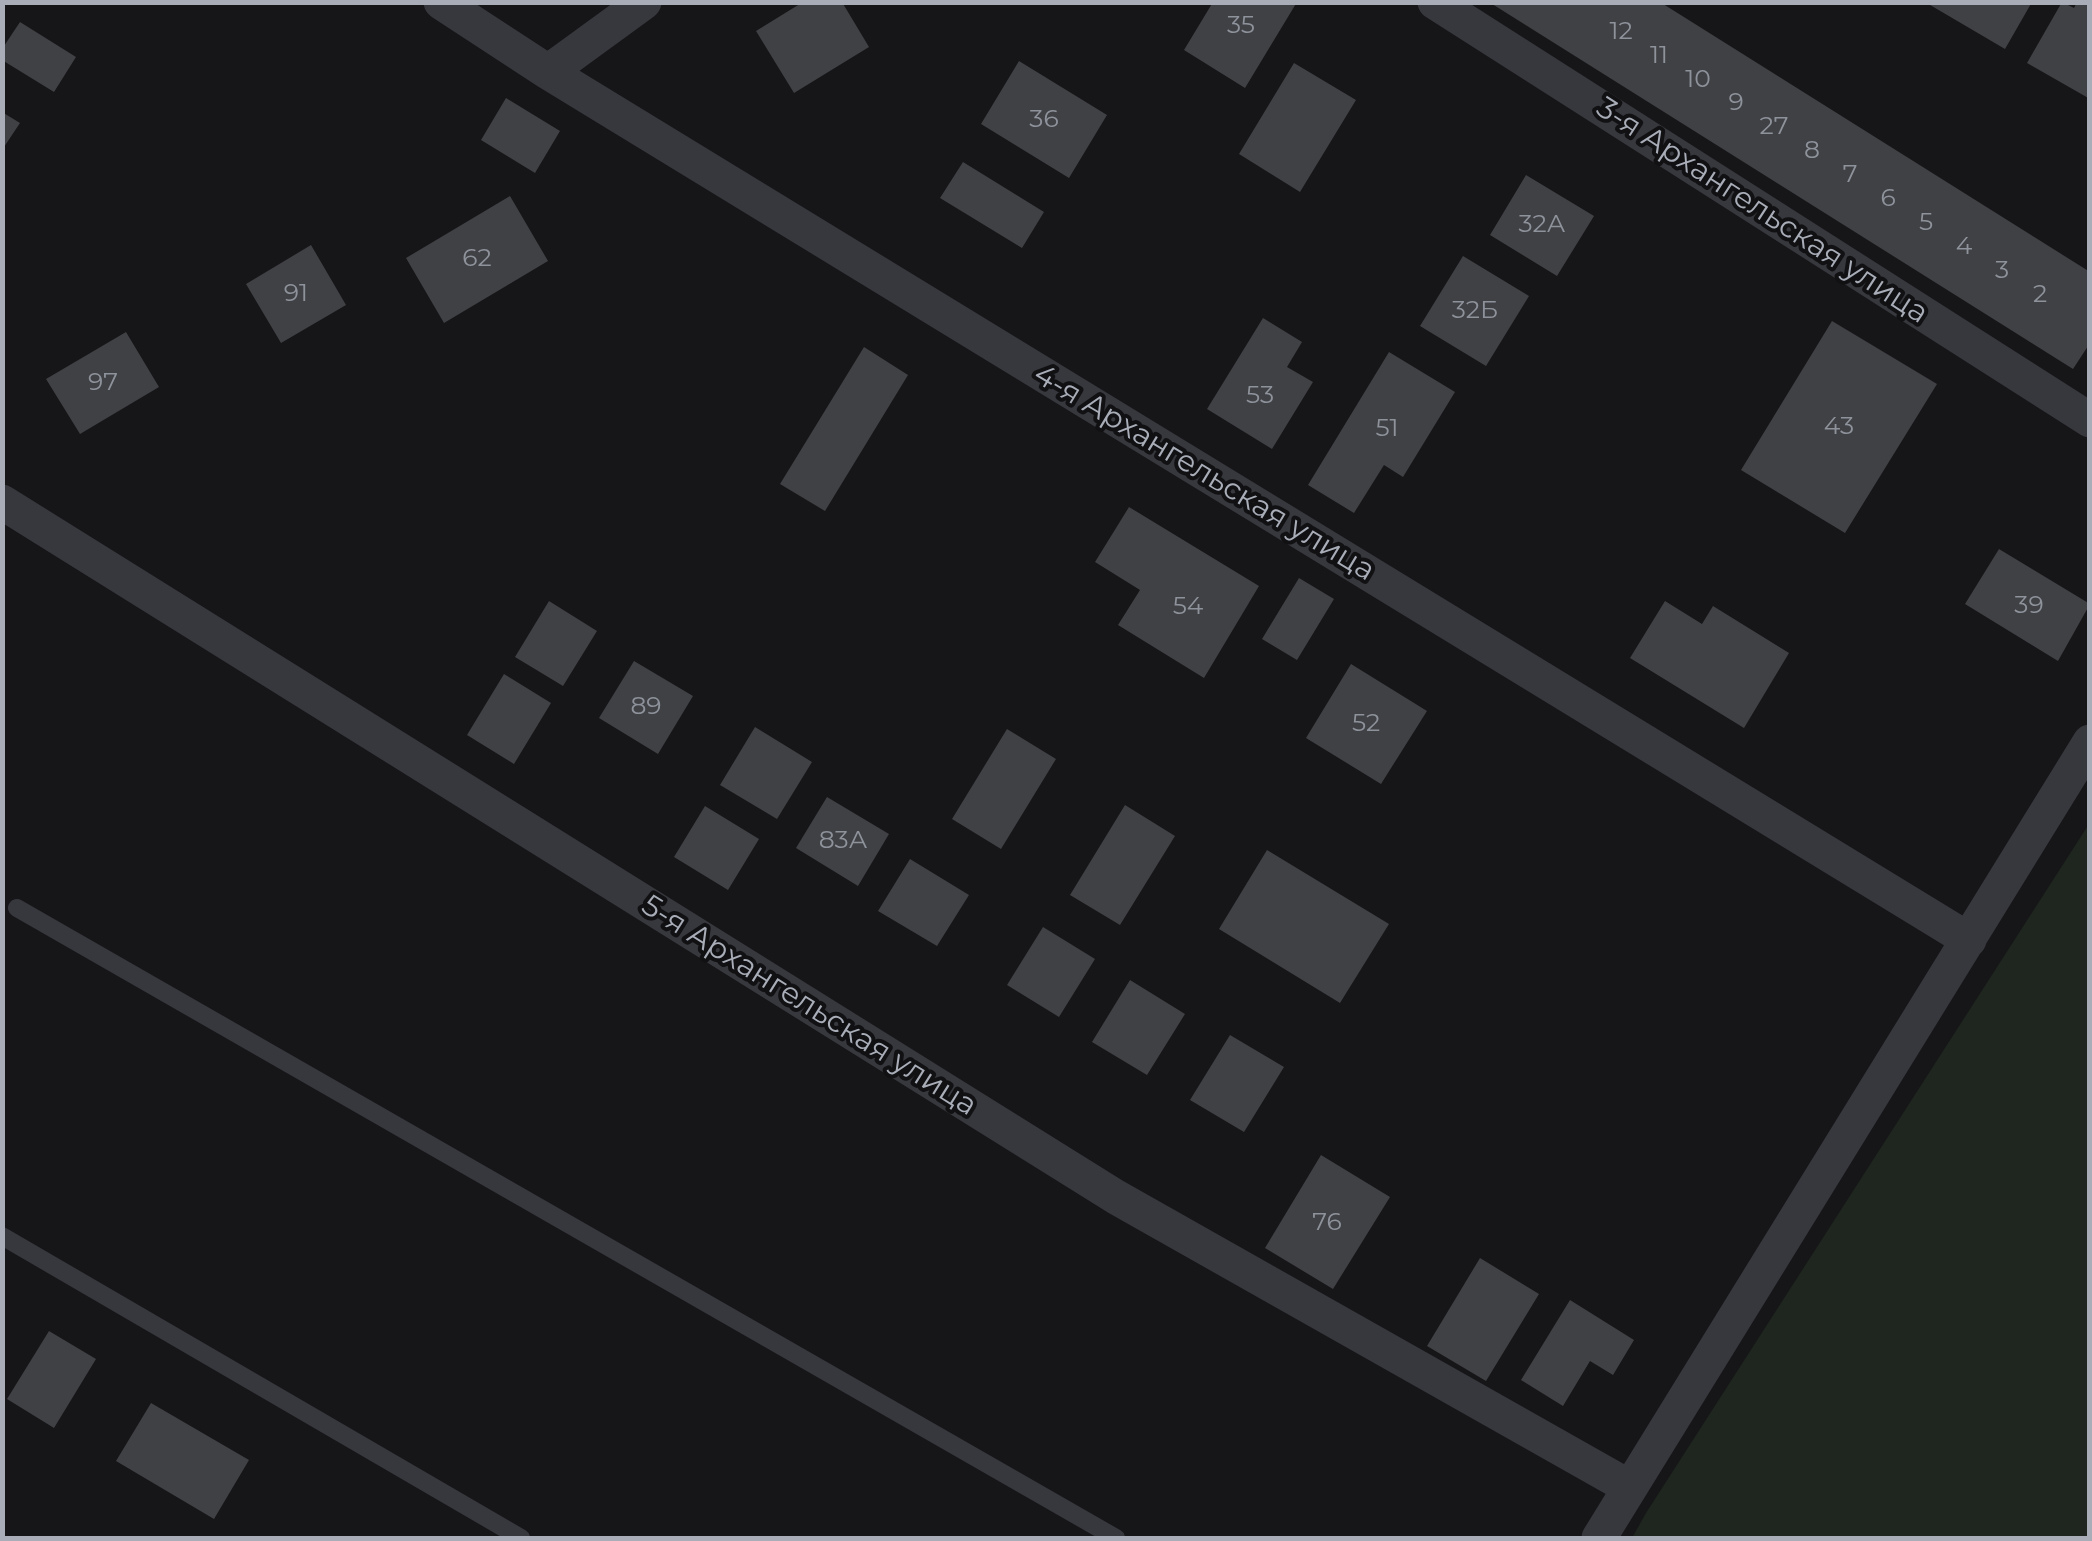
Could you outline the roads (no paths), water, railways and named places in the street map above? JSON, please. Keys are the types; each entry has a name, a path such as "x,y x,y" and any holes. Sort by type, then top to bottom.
{"street":[{"name":"4-я Архангельская улица","path":"441,2 548,72 1970,940"},
{"path":"548,72 644,2"},
{"name":"3-я Архангельская улица","path":"1435,2 2090,420"},
{"name":"5-я Архангельская улица","path":"2,502 1116,1197 1629,1486"},
{"path":"1599,1538 2090,742"}],"lane":[{"path":"17,908 1116,1538"},
{"path":"2,1236 522,1538"}]}
